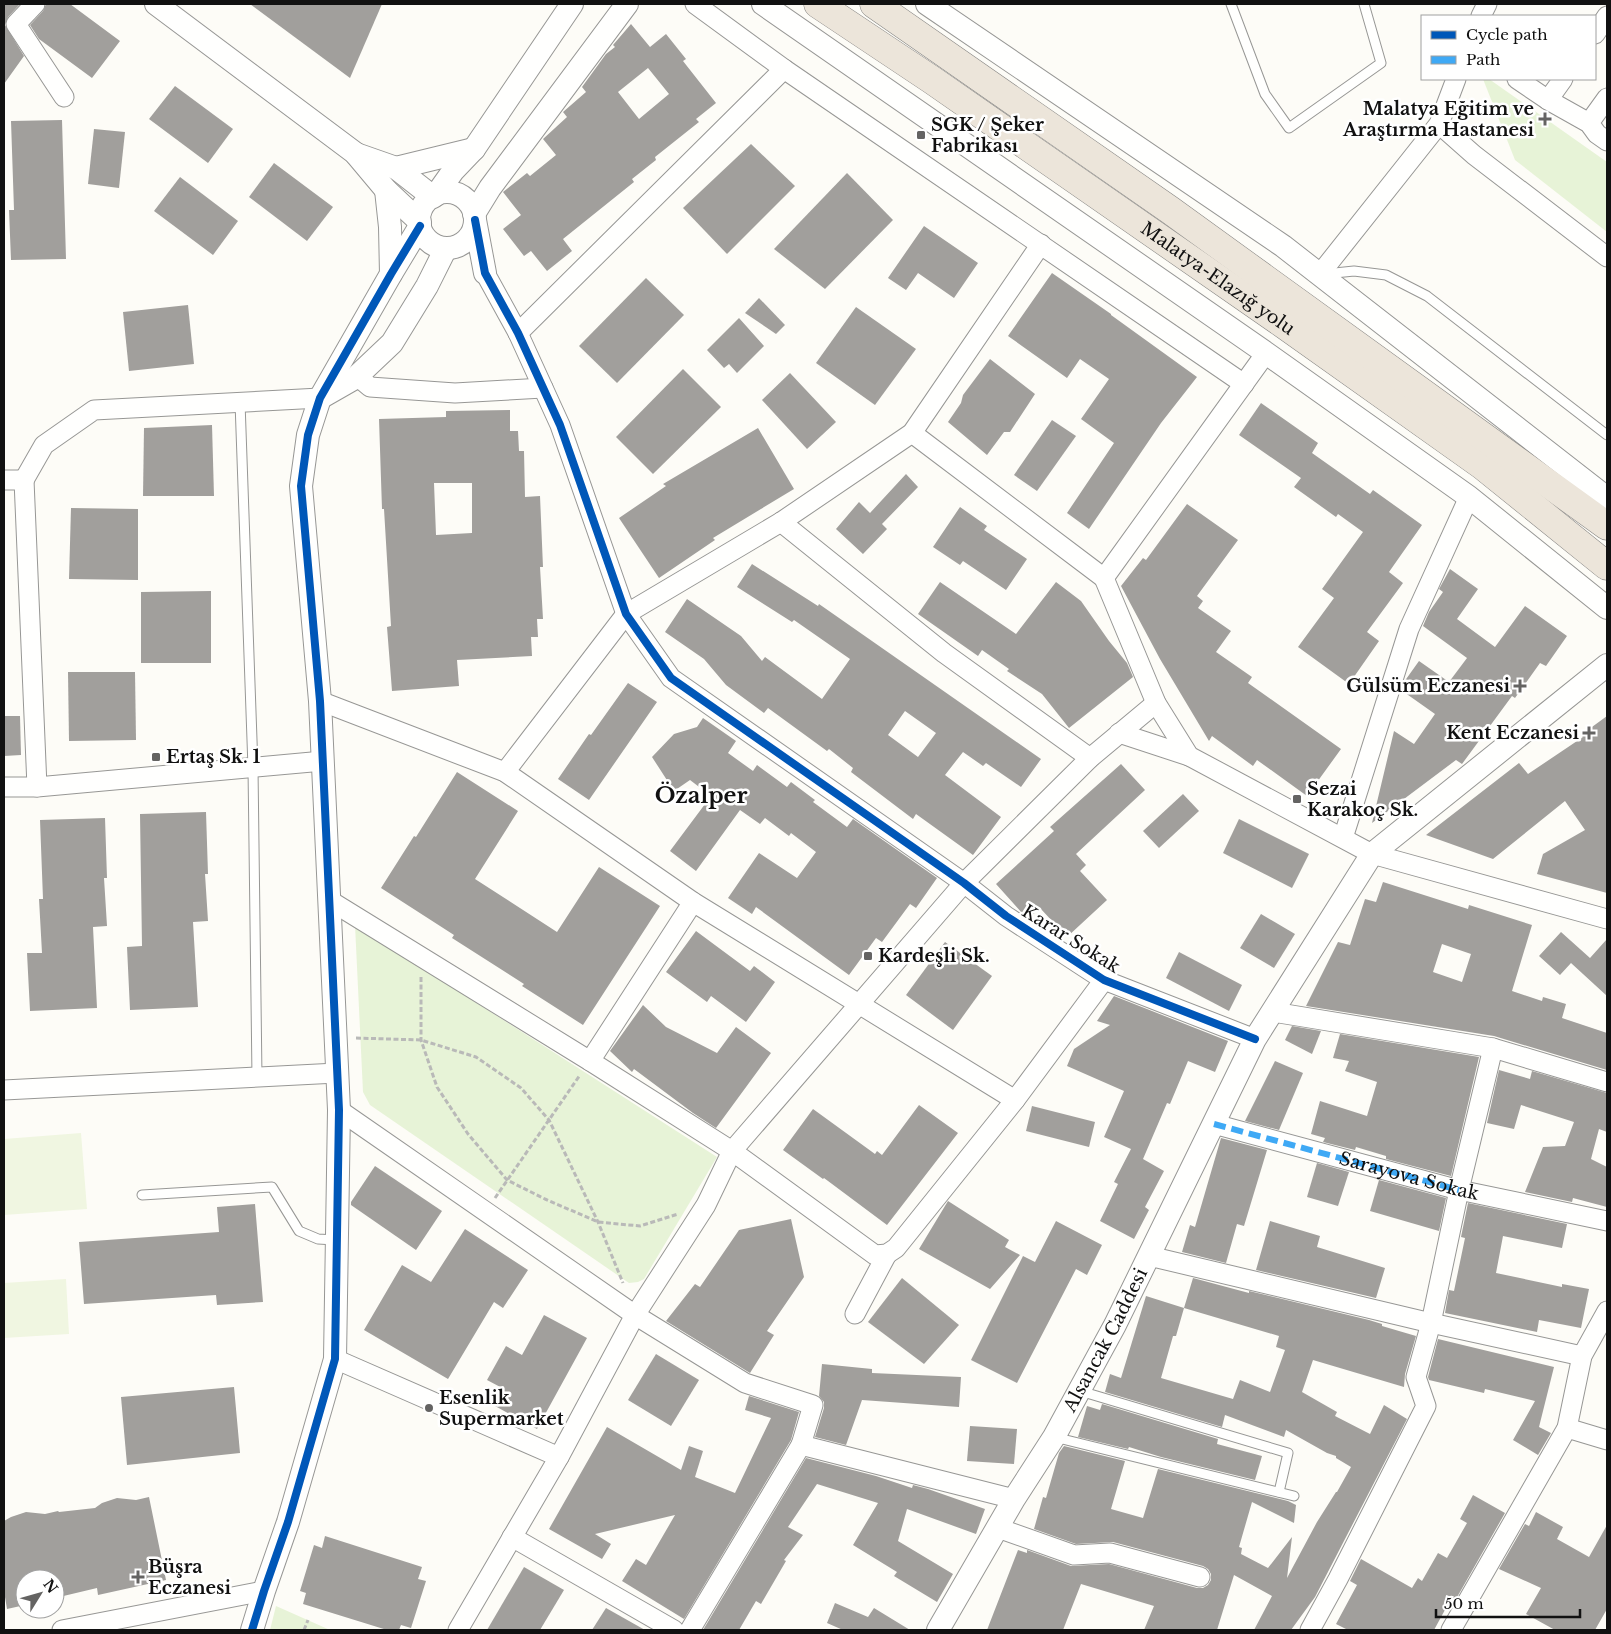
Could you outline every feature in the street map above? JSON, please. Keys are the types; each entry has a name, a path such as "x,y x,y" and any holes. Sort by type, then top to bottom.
{"highway":[{"name":"Malatya-Elazığ yolu","path":"818,4 932,80 1286,326 1483,466 1607,566"},
{"name":"Malatya-Elazığ yolu","path":"874,4 1170,210 1607,526"}],"street":[{"path":"35,4 16,24 64,97"},
{"path":"156,4 355,153 386,190 420,224 425,237 430,243 447,248 485,273"},
{"path":"252,1630 288,1522 335,1359 339,1110 320,701 301,486 308,435 320,398 420,224 422,209 425,204 474,149 572,4"},
{"path":"37,787 24,480 44,445 94,410 320,398 357,376 392,342 427,286 447,248 463,244 470,237 474,229 475,217 490,188 627,4"},
{"path":"695,4 784,69 1244,384"},
{"path":"762,4 1266,353 1469,497 1607,608"},
{"path":"927,4 1266,235 1320,274 1607,498"},
{"path":"1596,32 1607,16"},
{"path":"518,333 784,69"},
{"path":"1320,274 1438,124 1456,80"},
{"path":"1518,80 1548,100 1589,123 1597,134 1607,141"},
{"path":"1548,100 1562,80"},
{"path":"1589,123 1607,98"},
{"path":"1438,124 1474,155 1607,257"},
{"path":"396,168 474,149"},
{"path":"355,153 396,168 434,196"},
{"path":"386,190 390,227 391,274"},
{"path":"434,196 453,193 462,196 469,203 475,217 485,273"},
{"path":"505,772 626,614 781,522 912,433 1041,244"},
{"name":"Karar Sokak","path":"485,273 518,333 560,425 626,614 671,678 964,883 1006,916 1104,980 1255,1039"},
{"path":"1104,578 1266,353"},
{"path":"357,376 370,387 455,393 544,388"},
{"path":"912,433 1104,578 1156,703 1189,756"},
{"path":"4,480 24,480"},
{"path":"1343,838 1409,629 1469,497"},
{"path":"781,522 944,653 1090,758"},
{"name":"Alsancak Caddesi","path":"938,1630 1014,1499 1054,1437 1115,1325 1255,1039 1372,854 1607,665"},
{"path":"320,701 505,772 693,902 1015,1100"},
{"path":"458,1630 559,1457 635,1315 706,1205 732,1151 964,883 1090,758 1156,703"},
{"path":"1120,733 1189,756 1372,854 1607,919"},
{"path":"4,787 37,787 323,761"},
{"path":"329,900 732,1151 875,1255 886,1254 896,1248 1015,1100 1104,980"},
{"path":"590,1061 693,902"},
{"path":"1272,1012 1493,1048 1607,1082"},
{"path":"1310,1630 1426,1406 1416,1377 1431,1323 1459,1190 1493,1048"},
{"path":"4,1090 337,1073"},
{"path":"339,1110 635,1315 746,1383 813,1405 801,1445 690,1630"},
{"name":"Sarayova Sokak","path":"1214,1124 1459,1190 1607,1220"},
{"path":"855,1314 886,1254"},
{"path":"1149,1256 1431,1323 1582,1356"},
{"path":"1451,1630 1567,1428 1582,1356 1607,1311"},
{"path":"335,1359 559,1457"},
{"path":"1567,1428 1607,1440"},
{"path":"801,1445 1014,1499"},
{"path":"998,1528 1074,1555 1110,1553 1200,1577"},
{"path":"512,1537 650,1624 674,1630"},
{"path":"60,1630 264,1591"}],"lane":[{"path":"1231,4 1265,94 1289,128 1381,63 1364,4"},
{"path":"1320,274 1354,272 1386,275 1427,296 1607,436"},
{"path":"240,402 254,768 257,1077"},
{"path":"142,1195 272,1187 298,1231 318,1239 336,1240"},
{"path":"1079,1391 1288,1453 1279,1492"},
{"path":"1054,1437 1294,1496"}],"path":[{"path":"421,956 421,1040 437,1087 468,1134 507,1180 544,1199 598,1222 640,1226 706,1205"},
{"path":"335,1037 421,1040 476,1057 521,1088 549,1120 598,1222 635,1315"},
{"path":"486,1211 590,1061"},
{"path":"304,1630 308,1620"}],"green space":[{"path":"1483,80 1490,80 1607,162 1607,232 1515,160"},
{"path":"355,925 717,1157 644,1279 629,1283 370,1105 363,1092"},
{"path":"81,1133 87,1209 4,1215 4,1139"},
{"path":"66,1279 69,1334 4,1338 4,1283"},
{"path":"276,1606 330,1630 270,1630"}],"building":[{"path":"4,4 20,4 8,17 5,25 24,56 4,84"},
{"path":"46,4 70,4 120,41 92,78 39,39 30,25 43,11"},
{"path":"250,4 382,4 350,78"},
{"path":"631,24 650,47 666,34 686,59 683,61 716,103 696,119 699,122 655,157 656,160 632,179 634,182 563,239 572,251 547,271 531,251 524,256 503,229 521,215 503,192 527,173 530,176 556,155 543,139 567,117 563,112 586,92 582,87 606,54 615,47 613,45","holes":["648,68 669,94 639,119 618,92"]},
{"path":"175,86 233,129 208,163 149,119"},
{"path":"62,120 66,259 11,260 9,210 14,210 11,121"},
{"path":"94,129 125,132 119,188 88,184"},
{"path":"751,144 795,186 727,254 683,208"},
{"path":"274,163 333,207 307,241 249,197"},
{"path":"847,173 893,220 825,289 774,249"},
{"path":"180,177 238,221 213,255 154,211"},
{"path":"924,226 978,263 954,298 918,273 906,290 888,278"},
{"path":"1052,273 1197,377 1161,423 1089,529 1067,513 1114,443 1081,419 1109,379 1080,359 1067,378 1008,336"},
{"path":"646,278 684,315 617,383 579,346"},
{"path":"759,298 785,325 776,334 745,313"},
{"path":"188,305 194,364 129,371 123,312"},
{"path":"856,307 916,349 875,405 816,363"},
{"path":"739,318 764,346 737,373 729,364 724,368 707,350"},
{"path":"990,359 1035,394 1010,432 1004,432 987,455 948,422 961,403 963,395"},
{"path":"683,369 721,407 653,474 616,437"},
{"path":"790,373 836,422 807,449 762,400"},
{"path":"1261,403 1318,443 1312,453 1370,494 1373,490 1422,525 1389,572 1403,583 1367,632 1379,641 1349,684 1298,647 1334,598 1322,589 1363,532 1338,514 1336,517 1294,487 1301,478 1239,435"},
{"path":"510,410 510,431 518,431 519,451 524,451 525,497 540,496 543,567 540,567 543,619 537,619 538,637 531,637 532,656 457,660 459,686 392,691 387,627 391,626 384,509 382,509 379,419 446,417 446,411","holes":["434,483 472,483 472,533 436,535"]},
{"path":"1052,420 1076,436 1037,491 1014,475"},
{"path":"212,425 214,496 143,496 144,428"},
{"path":"758,428 794,489 713,538 715,540 659,578 619,518 666,486 663,484"},
{"path":"906,474 918,487 882,524 887,529 863,554 836,529 859,502 870,513"},
{"path":"1187,504 1238,540 1197,596 1203,601 1198,608 1231,631 1216,652 1252,677 1248,683 1341,749 1307,796 1257,760 1253,766 1212,736 1209,741 1160,659 1121,586 1143,558 1146,560"},
{"path":"960,507 987,526 984,530 1027,559 1006,590 963,561 960,565 933,547"},
{"path":"71,508 138,509 138,580 69,579"},
{"path":"752,564 818,606 819,604 1041,759 1021,787 986,763 983,766 963,752 945,775 1001,817 973,855 916,814 913,819 851,772 853,768 829,749 827,751 768,708 764,713 726,685 704,659 665,632 687,599 741,636 762,661 765,657 822,699 850,659 794,620 792,622 737,587","holes":["905,711 936,733 918,757 888,735"]},
{"path":"1450,569 1478,589 1457,619 1495,647 1525,606 1567,636 1546,666 1540,663 1515,698 1512,696 1462,764 1456,760 1372,823 1394,731 1414,744 1435,714 1401,690 1404,682 1419,661 1449,682 1467,658 1423,626 1429,612 1443,592 1439,589"},
{"path":"940,582 1016,634 1056,582 1081,601 1127,663 1133,677 1069,728 1042,694 1007,671 1009,669 982,650 978,656 918,614"},
{"path":"211,591 211,663 141,663 141,592"},
{"path":"68,672 135,672 136,740 69,741"},
{"path":"628,683 657,702 589,800 558,779"},
{"path":"4,716 20,716 21,755 4,756"},
{"path":"1607,716 1607,893 1537,874 1543,854 1585,830 1565,801 1493,859 1426,835 1519,763 1528,774 1583,737 1581,735"},
{"path":"703,718 736,741 728,753 753,771 757,765 787,787 791,782 815,800 813,802 847,827 853,819 937,878 916,908 910,904 882,942 876,938 849,975 756,907 752,914 728,898 759,853 797,878 816,852 791,833 789,836 765,818 760,824 740,810 696,871 670,851 711,796 690,780 674,791 652,757 674,734 697,727"},
{"path":"1121,764 1145,790 1076,854 1086,865 1080,871 1107,900 1067,937 1040,908 1029,918 1022,913 996,884 1054,831 1050,827"},
{"path":"457,772 518,811 475,879 557,932 599,867 660,906 583,1025 522,986 524,984 452,938 454,935 381,888"},
{"path":"1183,794 1199,811 1159,848 1143,831"},
{"path":"206,812 208,874 205,874 208,921 193,922 198,1007 130,1010 127,947 142,946 140,814"},
{"path":"105,818 107,878 104,878 107,926 93,927 97,1008 30,1011 27,953 42,953 39,899 43,899 40,820"},
{"path":"1239,819 1309,854 1292,888 1223,853"},
{"path":"1383,882 1468,909 1469,905 1532,925 1512,991 1542,1001 1543,997 1566,1004 1562,1018 1607,1033 1607,1070 1494,1036 1306,1006 1338,942 1350,945 1365,899 1376,902","holes":["1442,944 1471,954 1462,982 1433,972"]},
{"path":"1261,914 1295,934 1274,968 1240,948"},
{"path":"696,931 750,971 754,966 775,982 746,1022 711,996 707,1002 666,972"},
{"path":"1561,932 1590,958 1607,939 1607,996 1571,963 1560,975 1539,956"},
{"path":"945,942 992,976 953,1030 906,995"},
{"path":"1179,952 1242,985 1229,1011 1166,978"},
{"path":"1114,996 1228,1041 1215,1072 1188,1061 1170,1104 1167,1103 1143,1159 1164,1171 1145,1207 1149,1210 1134,1239 1100,1221 1118,1184 1114,1182 1131,1149 1104,1137 1124,1091 1067,1066 1074,1049 1110,1025 1097,1021"},
{"path":"643,1005 666,1027 717,1053 736,1027 771,1053 716,1128 634,1069 632,1072 610,1051"},
{"path":"1292,1026 1321,1031 1312,1054 1285,1040"},
{"path":"1340,1034 1479,1057 1451,1176 1386,1159 1386,1156 1356,1147 1355,1150 1323,1142 1325,1138 1311,1134 1320,1101 1367,1116 1377,1082 1345,1071 1349,1061 1333,1058"},
{"path":"1275,1061 1303,1073 1279,1130 1245,1121"},
{"path":"1499,1070 1530,1079 1532,1071 1607,1093 1607,1132 1599,1129 1591,1159 1607,1167 1607,1207 1573,1198 1572,1202 1525,1192 1543,1147 1565,1146 1574,1122 1521,1105 1514,1129 1487,1123"},
{"path":"919,1105 958,1133 887,1225 783,1150 813,1109 875,1154 877,1151 882,1155"},
{"path":"1032,1106 1095,1122 1089,1147 1026,1131"},
{"path":"1221,1138 1267,1150 1244,1226 1237,1224 1226,1263 1182,1252 1190,1225 1195,1227"},
{"path":"1317,1163 1349,1172 1338,1206 1307,1197"},
{"path":"375,1166 442,1211 416,1250 351,1205 351,1202"},
{"path":"1379,1180 1446,1198 1439,1231 1370,1211"},
{"path":"948,1201 1009,1240 1005,1247 1020,1255 990,1289 919,1249"},
{"path":"1468,1203 1567,1224 1562,1248 1503,1236 1496,1273 1562,1287 1562,1284 1589,1289 1581,1328 1539,1320 1537,1332 1445,1313 1449,1290 1454,1291 1465,1238 1461,1237"},
{"path":"255,1204 263,1302 217,1305 216,1295 84,1304 79,1242 219,1232 217,1207"},
{"path":"791,1219 804,1277 767,1331 774,1335 750,1373 666,1321 695,1284 700,1287 739,1230"},
{"path":"1056,1221 1102,1245 1087,1275 1076,1269 1017,1383 971,1360 1023,1256 1035,1262"},
{"path":"1270,1221 1320,1236 1317,1247 1385,1268 1376,1298 1256,1270"},
{"path":"465,1229 528,1270 503,1308 494,1302 448,1379 364,1330 402,1265 431,1282"},
{"path":"902,1278 959,1325 924,1364 868,1322"},
{"path":"1193,1278 1249,1293 1249,1291 1369,1320 1416,1336 1405,1374 1404,1387 1313,1360 1302,1392 1337,1412 1335,1416 1370,1434 1384,1405 1407,1419 1315,1597 1291,1630 1254,1630 1272,1596 1234,1575 1217,1630 1144,1630 1154,1606 1081,1584 1063,1630 987,1630 1018,1550 1027,1553 1027,1550 1071,1566 1109,1564 1197,1588 1203,1588 1211,1580 1211,1574 1203,1566 1113,1542 1076,1544 1034,1529 1043,1497 1046,1498 1059,1453 1064,1446 1125,1461 1111,1509 1143,1518 1158,1469 1288,1501 1296,1505 1294,1523 1252,1502 1239,1547 1242,1548 1241,1554 1268,1568 1292,1537 1287,1578 1317,1522 1351,1467 1336,1458 1336,1456 1286,1430 1284,1437 1225,1415 1222,1427 1105,1392 1110,1374 1121,1378 1146,1296 1184,1308","holes":["1184,1308 1279,1336 1276,1347 1285,1350 1270,1392 1240,1380 1233,1399 1161,1378 1173,1336 1176,1336"]},
{"path":"544,1315 587,1338 537,1429 495,1406 504,1389 487,1380 506,1346 522,1355"},
{"path":"1438,1339 1554,1367 1539,1427 1551,1433 1538,1455 1513,1440 1535,1401 1485,1389 1484,1393 1429,1380 1428,1377"},
{"path":"656,1354 699,1380 671,1426 628,1400"},
{"path":"822,1364 872,1369 872,1373 961,1377 959,1407 862,1400 846,1445 815,1437 824,1408 824,1402 819,1396"},
{"path":"234,1387 240,1453 127,1465 121,1397"},
{"path":"749,1396 799,1412 791,1440 684,1619 622,1581 636,1559 646,1565 675,1515 595,1534 611,1544 602,1559 549,1529 607,1427 681,1470 689,1446 703,1451 695,1477 735,1493 771,1418 745,1410"},
{"path":"1102,1404 1218,1439 1217,1444 1262,1456 1255,1480 1161,1457 1129,1447 1128,1449 1078,1437 1087,1406 1100,1410"},
{"path":"970,1426 1017,1429 1014,1464 967,1461"},
{"path":"806,1458 876,1476 912,1488 913,1485 928,1489 985,1509 976,1534 907,1509 898,1541 953,1574 937,1602 894,1576 897,1572 853,1545 878,1503 817,1484 788,1527 803,1535 784,1560 786,1561 761,1604 756,1601 739,1630 703,1630"},
{"path":"1473,1495 1505,1513 1456,1599 1452,1597 1434,1630 1348,1630 1336,1624 1357,1585 1350,1581 1361,1559 1412,1588 1418,1578 1422,1581 1438,1553 1447,1558 1467,1523 1460,1519"},
{"path":"149,1497 166,1580 98,1595 97,1588 65,1596 65,1569 15,1569 15,1607 7,1609 4,1591 4,1521 26,1512 45,1514 95,1508 102,1503 117,1498 136,1500"},
{"path":"1536,1512 1563,1527 1557,1539 1589,1557 1607,1525 1607,1609 1595,1630 1555,1630 1526,1614 1541,1588 1499,1569 1525,1524 1529,1526"},
{"path":"325,1536 422,1567 418,1579 426,1581 411,1628 401,1625 399,1630 387,1630 303,1604 306,1593 300,1591 314,1545 322,1548"},
{"path":"524,1567 564,1590 540,1630 487,1630"},
{"path":"835,1603 868,1617 874,1608 910,1630 843,1630 827,1623"},
{"path":"606,1608 645,1630 592,1630"}],"marked path":[{"path":"1214,1124 1459,1190"}],"cycle path":[{"path":"475,220 485,273 518,333 560,425 626,614 671,678 964,883 1006,916 1104,980 1255,1039"},
{"path":"252,1630 288,1522 335,1359 339,1110 320,701 301,486 308,435 320,398 420,226"}],"place":[{"name":"Malatya Eğitim ve Araştırma Hastanesi","path":"1545,119"},
{"name":"SGK / Şeker Fabrikası","path":"921,135"},
{"name":"Gülsüm Eczanesi","path":"1520,686"},
{"name":"Kent Eczanesi","path":"1589,733"},
{"name":"Ertaş Sk. 1","path":"156,757"},
{"name":"Sezai Karakoç Sk.","path":"1297,799"},
{"name":"Kardeşli Sk.","path":"868,956"},
{"name":"Esenlik Supermarket","path":"429,1408"},
{"name":"Büşra Eczanesi","path":"138,1577"}],"district":[{"name":"Özalper","path":"701,795"}]}
